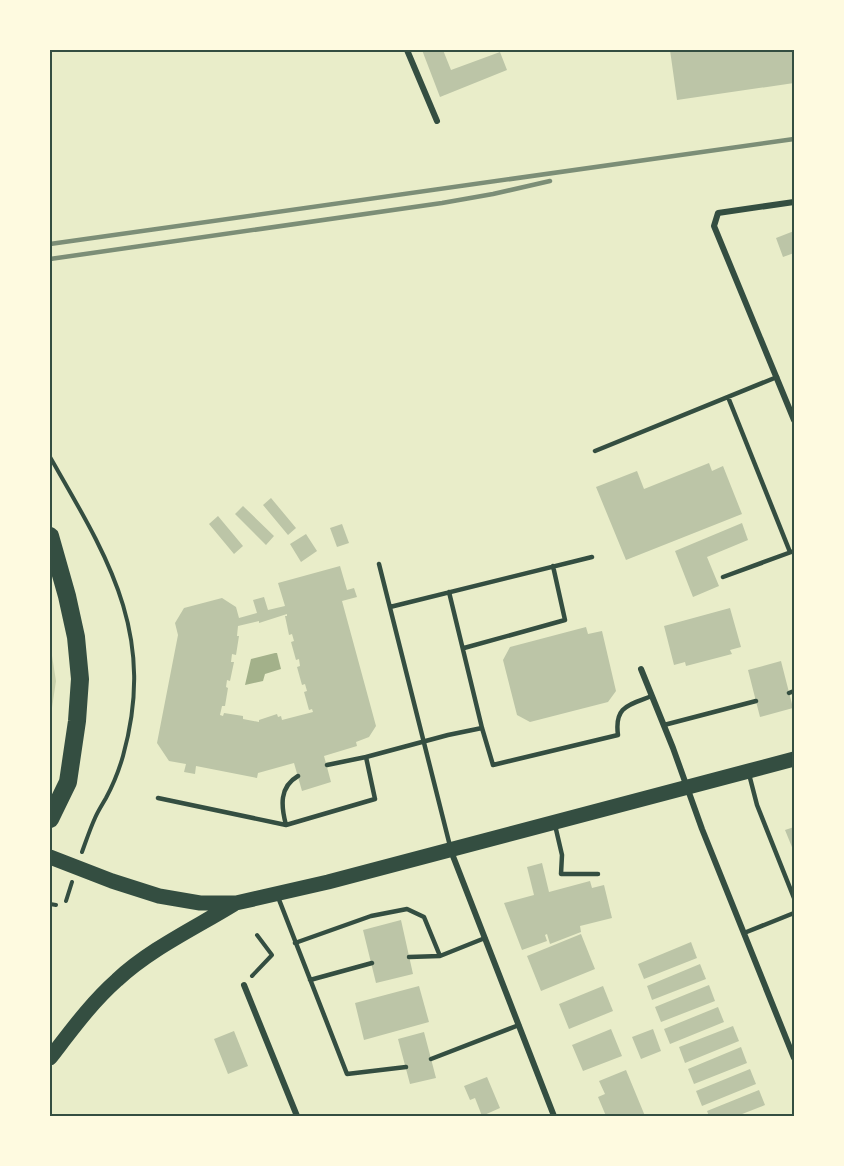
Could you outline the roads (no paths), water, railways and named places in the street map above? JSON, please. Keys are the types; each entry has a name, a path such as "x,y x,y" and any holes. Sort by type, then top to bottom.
{"highway":[{"path":"50,536 76,637 80,679 77,721 68,782 50,819"}],"main road":[{"path":"50,857 159,896 200,903 236,903 277,895 795,759"},
{"path":"50,1058 96,1001 118,978 142,960 236,903"}],"street":[{"path":"407,50 437,121"},
{"path":"795,202 718,213 714,226 795,420"},
{"path":"641,669 795,1058"},
{"path":"451,850 554,1116"},
{"path":"244,986 297,1116"}],"lane":[{"path":"595,451 777,377"},
{"path":"723,577 792,552 728,397"},
{"path":"390,607 592,557"},
{"path":"379,564 451,850"},
{"path":"464,648 565,620 554,566"},
{"path":"449,592 482,728 494,765 618,735 616,722 623,709 652,696"},
{"path":"664,726 756,701"},
{"path":"327,765 482,728"},
{"path":"158,798 286,825 375,799 366,757"},
{"path":"749,771 757,805 795,898"},
{"path":"286,825 282,812 282,796 286,786 298,776"},
{"path":"555,822 562,855 561,874 598,874"},
{"path":"277,895 347,1074 406,1067"},
{"path":"295,942 371,916 407,909 424,916 440,956"},
{"path":"744,933 795,913"},
{"path":"409,957 440,956 485,938"},
{"path":"310,980 372,963"},
{"path":"431,1059 519,1025"}],"railway":[{"path":"50,244 794,139"},
{"path":"50,259 442,203 550,181"}]}
